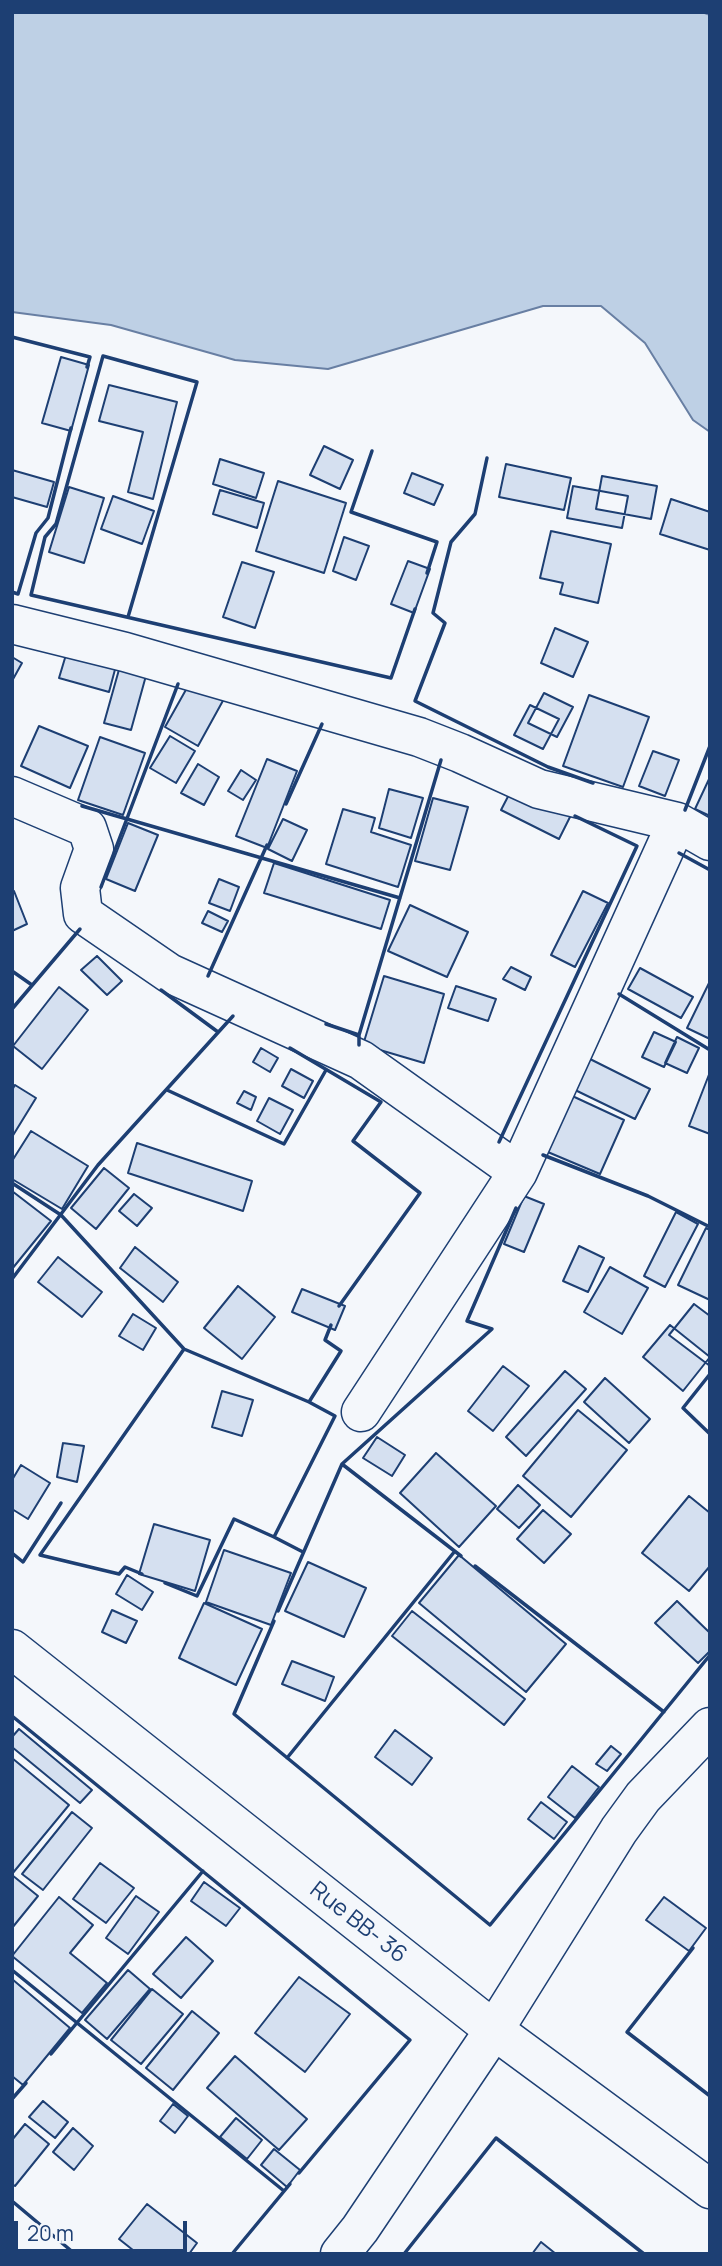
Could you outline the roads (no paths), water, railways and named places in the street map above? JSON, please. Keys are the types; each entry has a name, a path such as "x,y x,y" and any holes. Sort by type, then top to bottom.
{"street":[{"path":"12,624 125,653 419,737 538,789 677,822 710,841"},
{"path":"12,796 87,828 94,849 80,888 83,914 169,973 361,1060 518,1172"},
{"path":"361,1412 518,1172 677,822"},
{"name":"Rue BB- 36","path":"13,1651 494,2030 710,2189"},
{"path":"340,2254 360,2229 494,2030 619,1830 643,1797 710,1727"}],"water":[{"path":"12,12 702,12 710,15 710,432 693,420 645,343 601,306 543,306 328,369 235,360 111,325 12,312"}]}
